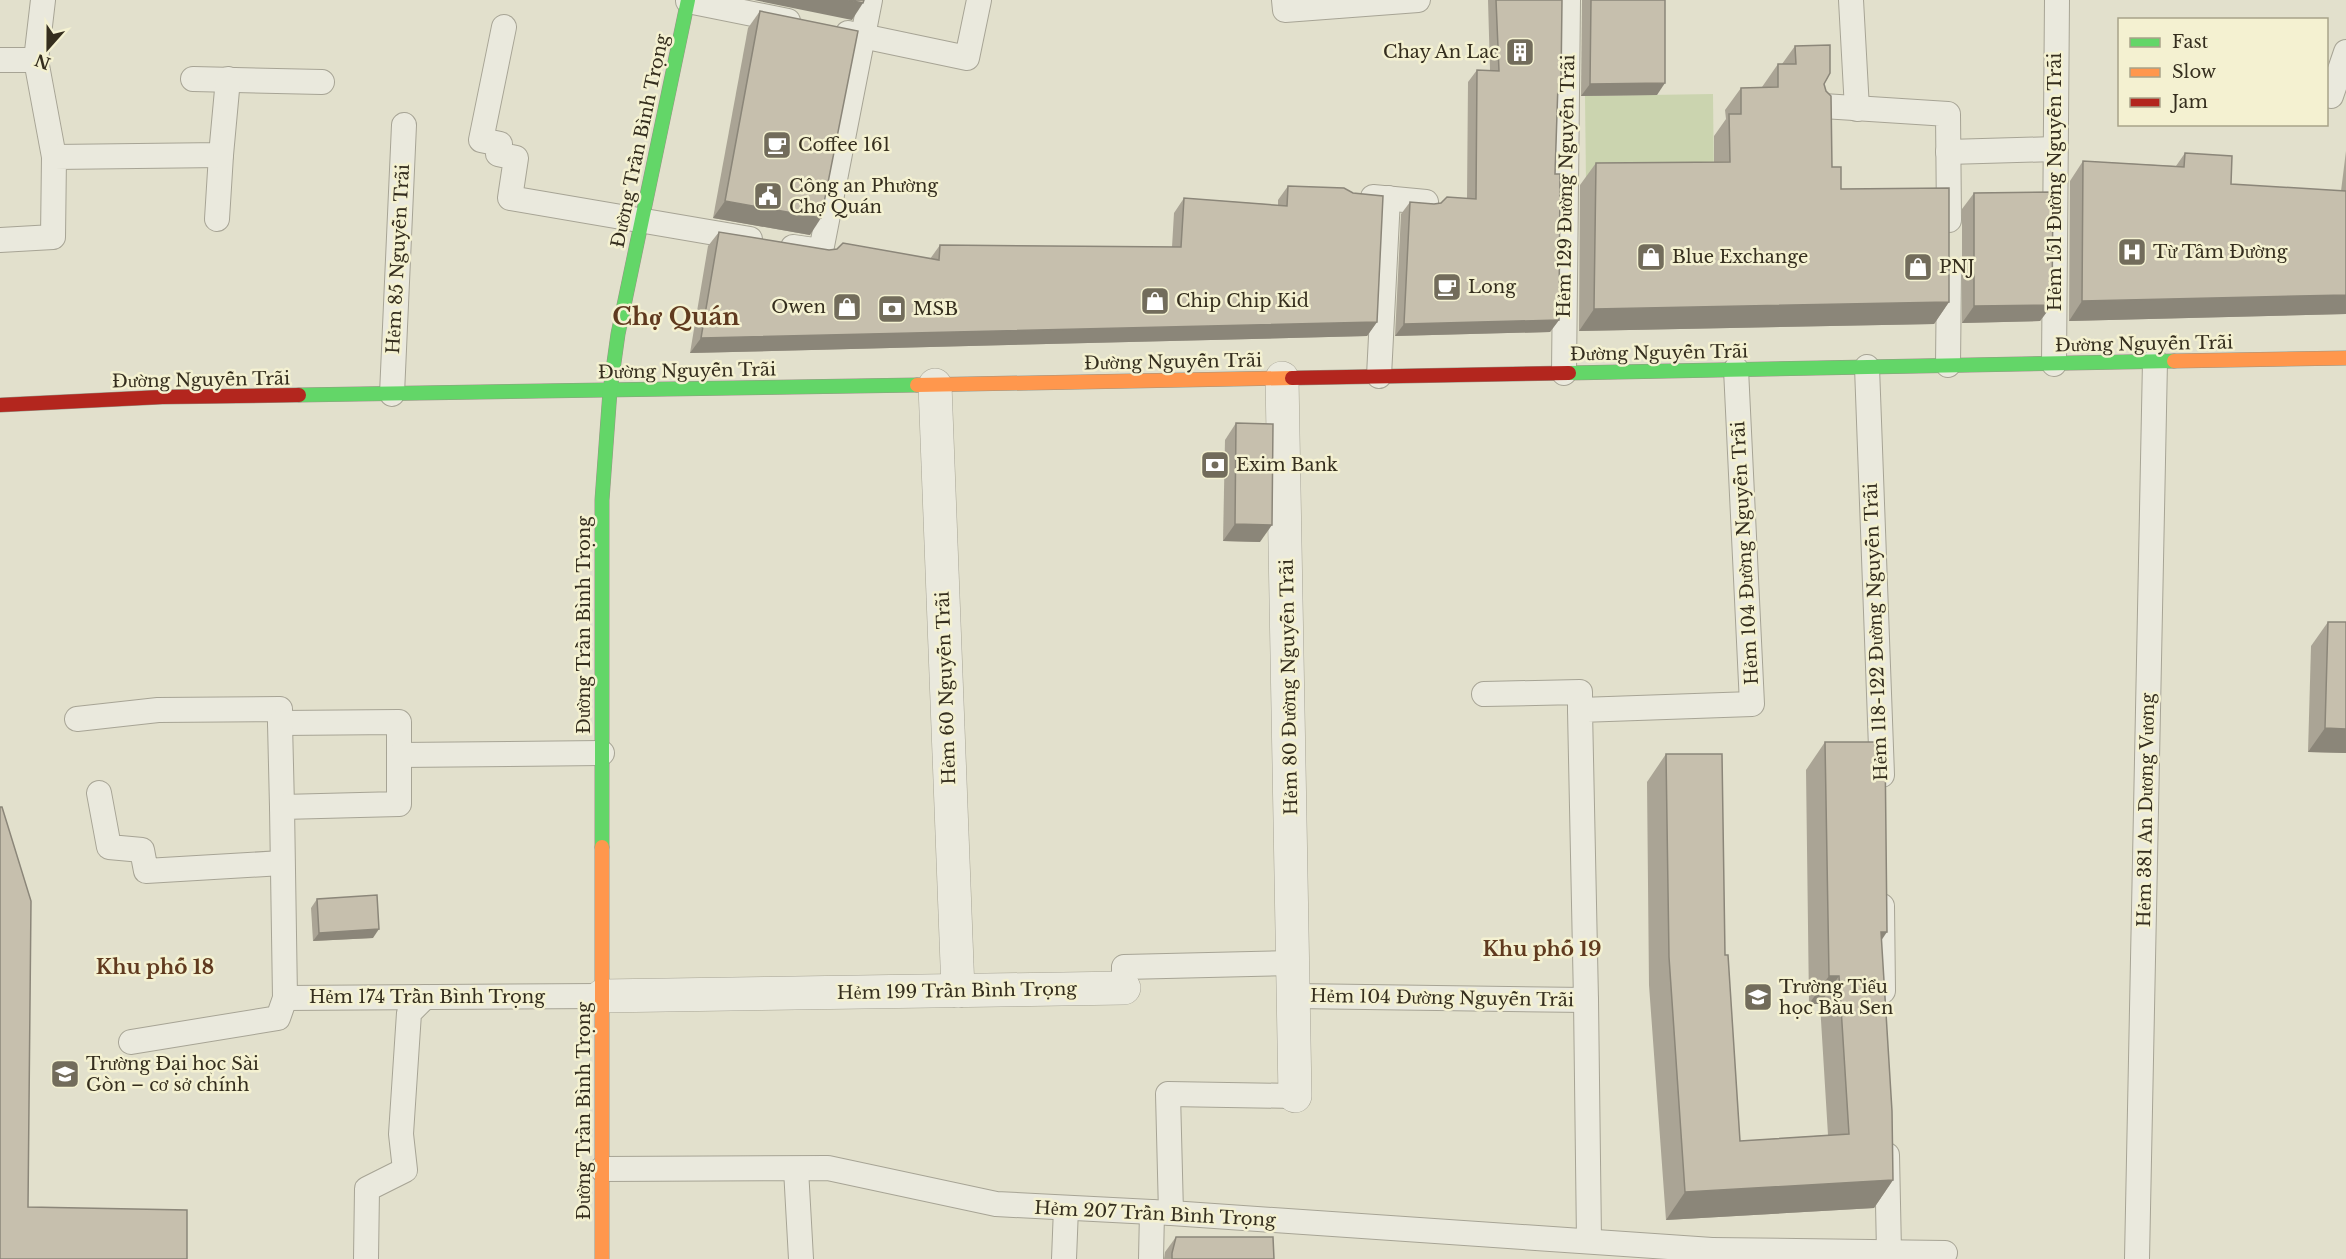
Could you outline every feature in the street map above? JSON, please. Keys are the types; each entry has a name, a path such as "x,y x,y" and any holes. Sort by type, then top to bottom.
{"main road":[{"name":"Đường Trần Bình Trọng","path":"602,1259 602,500 610,391 618,334 688,0"},
{"name":"Đường Nguyễn Trãi","path":"0,405 162,397 610,391 2346,358"}],"street":[{"name":"Hẻm 80 Đường Nguyễn Trãi","path":"1282,378 1295,1096"},
{"name":"Hẻm 60 Nguyễn Trãi","path":"935,385 958,992"},
{"name":"Hẻm 199 Trần Bình Trọng","path":"602,996 1124,988"}],"lane":[{"path":"0,240 52,237 54,157 36,60 43,0"},
{"path":"688,0 967,58 979,0"},
{"path":"504,27 481,140 500,144 498,154 516,158 510,198 821,251 870,0"},
{"path":"1284,0 1285,10 1418,0"},
{"name":"Hẻm 129 Đường Nguyễn Trãi","path":"1564,373 1568,0"},
{"path":"1851,0 1857,109"},
{"name":"Hẻm 151 Đường Nguyễn Trãi","path":"2054,363 2057,0"},
{"path":"2334,96 2346,52"},
{"path":"0,60 36,60"},
{"path":"193,79 322,82"},
{"path":"217,219 228,79"},
{"path":"1823,106 1948,114 1948,365"},
{"name":"Hẻm 85 Nguyễn Trãi","path":"392,394 405,125"},
{"path":"1948,152 2055,149"},
{"path":"54,157 221,155"},
{"path":"1355,195 1426,202"},
{"path":"1379,376 1388,198"},
{"name":"Hẻm 381 An Dương Vương","path":"2137,1259 2155,361"},
{"name":"Hẻm 118-122 Đường Nguyễn Trãi","path":"1867,367 1882,798"},
{"name":"Hẻm 104 Đường Nguyễn Trãi","path":"1294,996 1586,1000 1580,710 1752,704 1736,369"},
{"path":"1484,694 1580,692 1580,710"},
{"path":"77,719 158,710 280,709 280,723 399,722 399,804 282,807"},
{"name":"Hẻm 174 Trần Bình Trọng","path":"280,723 285,998 602,996"},
{"path":"399,755 602,753"},
{"path":"99,793 109,847 142,850 146,871 282,863"},
{"path":"1882,889 1884,1016"},
{"name":"Hẻm 199 Trần Bình Trọng","path":"1124,988 1124,967 1293,963"},
{"path":"366,1259 367,1189 405,1170 401,1134 409,1013 425,997"},
{"path":"131,1042 278,1018 285,998"},
{"path":"1586,1000 1589,1242"},
{"path":"1151,1259 1161,1213 1168,1094 1295,1096"},
{"path":"1887,1134 1889,1252"},
{"name":"Hẻm 207 Trần Bình Trọng","path":"602,1169 828,1168 996,1204 1589,1242 1712,1255 1945,1253"},
{"path":"796,1169 801,1259"},
{"path":"1064,1259 1066,1208"}],"green space":[{"path":"1713,94 1714,184 1586,185 1585,96"}],"building":[{"path":"848,0 864,0 863,3"},
{"path":"1496,0 1562,0 1561,84 1558,84 1555,174 1560,174 1559,320 1404,324 1410,202 1434,204 1441,203 1447,197 1476,199 1477,70 1499,71"},
{"path":"1591,0 1665,0 1665,83 1590,84"},
{"path":"760,11 858,31 821,218 725,201"},
{"path":"1830,45 1830,73 1824,84 1831,96 1832,167 1841,167 1841,189 1949,188 1949,302 1594,309 1596,163 1730,162 1729,114 1741,114 1741,88 1778,87 1778,64 1796,64 1795,46"},
{"path":"2185,153 2232,156 2231,184 2346,191 2346,295 2082,301 2083,161 2184,167"},
{"path":"1288,186 1344,188 1353,193 1383,196 1377,322 701,338 719,232 829,250 837,249 843,243 939,260 940,245 1181,247 1184,198 1287,206"},
{"path":"2053,192 2052,305 1974,306 1974,193"},
{"path":"1236,423 1273,424 1272,525 1235,524"},
{"path":"2328,622 2346,622 2346,729 2325,728"},
{"path":"1825,742 1885,742 1887,932 1881,932 1892,1111 1893,1180 1685,1192 1669,957 1666,754 1722,754 1725,955 1728,955 1740,1141 1849,1134 1839,976 1829,976"},
{"path":"0,807 2,807 31,901 28,1207 187,1210 187,1259 0,1259"},
{"path":"377,895 379,929 319,933 317,899"},
{"path":"1176,1237 1273,1237 1274,1259 1172,1259"}],"traffic: fast":[{"path":"602,847 602,500 610,391 618,334 688,0"},
{"path":"1569,373 2174,361"},
{"path":"299,395 917,385"}],"traffic: slow":[{"path":"2174,361 2346,358"},
{"path":"917,385 1292,378"},
{"path":"602,847 602,1259"}],"traffic: jam":[{"path":"1292,378 1569,373"},
{"path":"0,405 162,397 299,395"}],"place":[{"name":"Chay An Lạc","path":"1520,52"},
{"name":"Coffee 161","path":"777,145"},
{"name":"Công an Phường Chợ Quán","path":"768,196"},
{"name":"Từ Tâm Đường","path":"2132,252"},
{"name":"Blue Exchange","path":"1651,257"},
{"name":"PNJ","path":"1918,267"},
{"name":"Long","path":"1447,287"},
{"name":"Chip Chip Kid","path":"1155,301"},
{"name":"Owen","path":"847,307"},
{"name":"MSB","path":"892,309"},
{"name":"Exim Bank","path":"1215,465"},
{"name":"Trường Tiểu học Bàu Sen","path":"1758,997"},
{"name":"Trường Đại học Sài Gòn – cơ sở chính","path":"65,1074"}],"district":[{"name":"Chợ Quán","path":"676,316"},
{"name":"Khu phố 19","path":"1542,949"},
{"name":"Khu phố 18","path":"155,967"}]}
